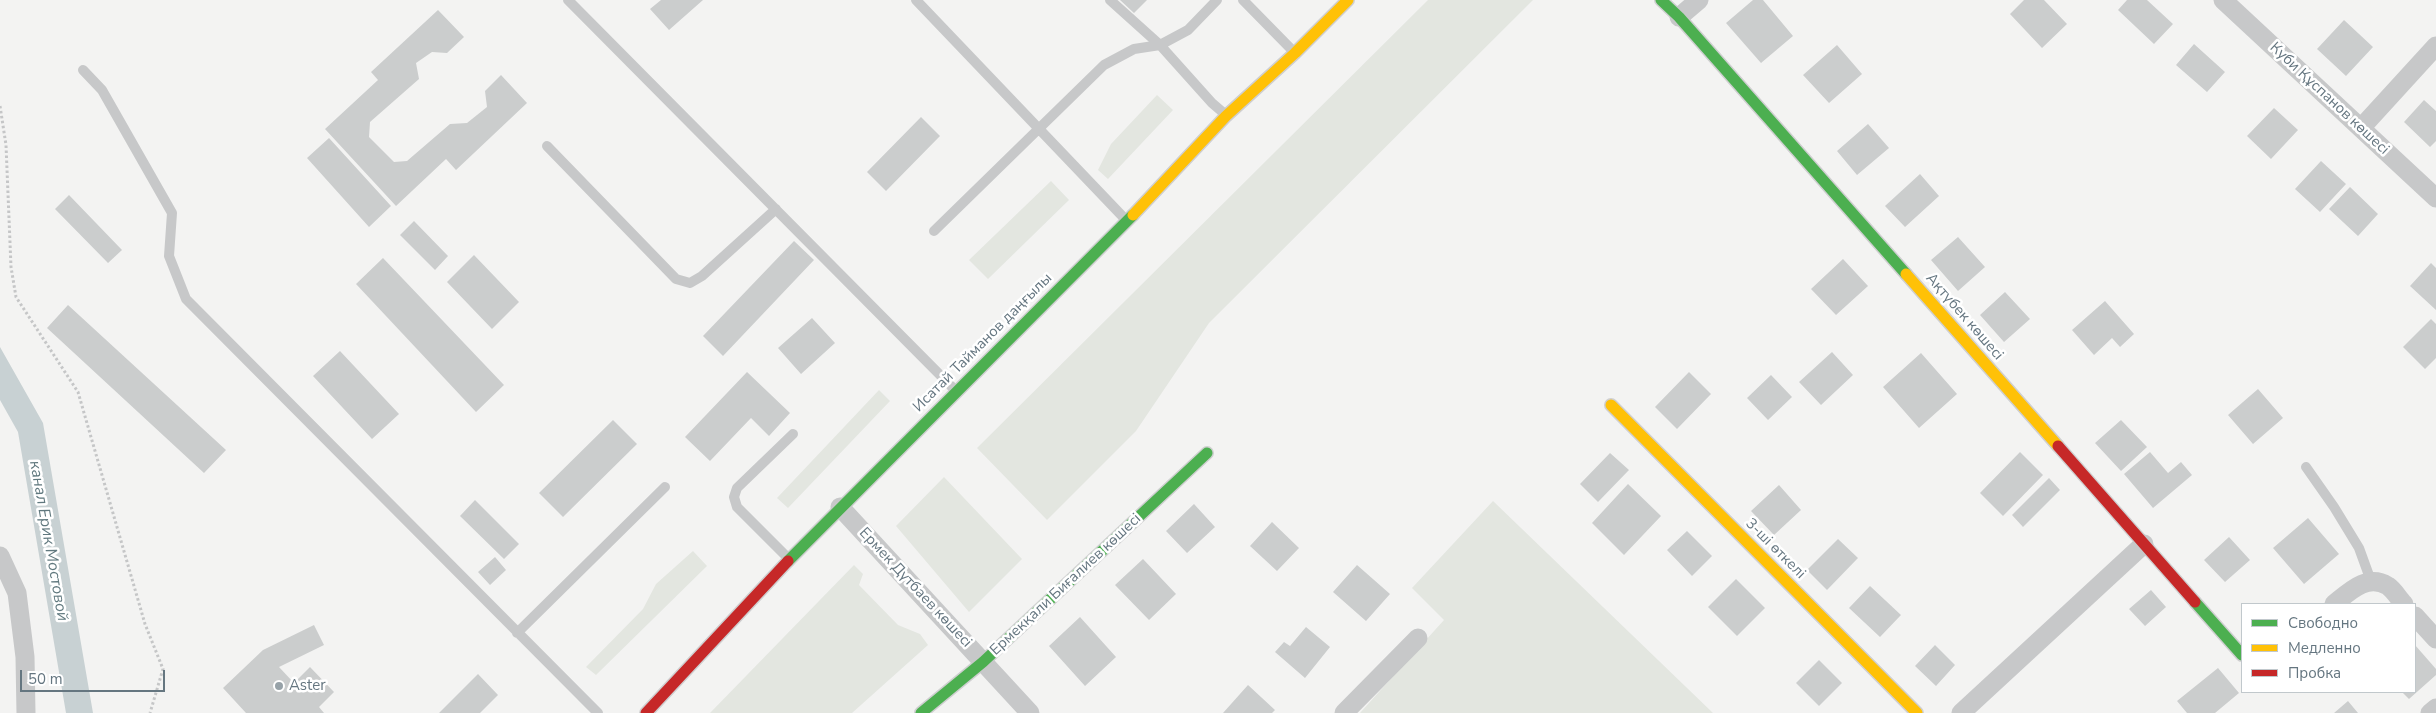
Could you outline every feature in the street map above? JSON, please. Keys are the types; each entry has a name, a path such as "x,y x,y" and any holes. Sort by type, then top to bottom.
{"street":[{"name":"Исатай Тайманов даңғылы","path":"646,713 840,507 1126,221 1226,116 1295,53 1348,0"},
{"name":"Ақтүбек көшесi","path":"1661,0 1680,17 2241,654"},
{"path":"1680,17 1699,0"},
{"name":"Куби Құспанов көшесi","path":"2223,0 2436,198"},
{"path":"2361,128 2436,46"},
{"name":"3-шi өткелi","path":"1611,406 1917,713"},
{"name":"Ермекқали Биғалиев көшесі","path":"921,713 983,662 1207,453"},
{"name":"Ермек Дүтбаев көшесi","path":"840,507 1030,713"},
{"path":"1961,713 2144,544"},
{"path":"0,556 17,593 26,657 26,713"},
{"path":"2335,603 2354,587 2371,581 2388,586 2403,603"},
{"path":"2416,617 2436,640"},
{"path":"1344,713 1418,638"},
{"path":"2430,713 2436,708"}],"lane":[{"path":"568,0 956,391"},
{"path":"916,0 1126,221"},
{"path":"1110,0 1160,45 1226,116"},
{"path":"934,231 1104,65 1134,49 1160,45 1188,30 1217,0"},
{"path":"1243,0 1295,53"},
{"path":"82,70 102,90 172,213 169,256 186,299 598,713"},
{"path":"547,146 676,279 690,284 702,276 776,209"},
{"path":"789,560 737,508 734,497 737,488 793,434"},
{"path":"2306,467 2334,507 2359,548 2371,581"},
{"path":"517,633 665,487"}],"path":[{"path":"0,106 6,146 11,267 16,297 78,392 145,624 163,669 150,713"}],"shaded area":[{"path":"1428,0 1533,0 1209,323 1136,431 1047,520 977,448"},
{"path":"1157,95 1173,110 1108,179 1098,170 1111,144"},
{"path":"1051,181 1069,200 988,279 969,260"},
{"path":"879,390 890,401 788,508 777,498"},
{"path":"944,477 1022,559 969,612 896,526"},
{"path":"1493,501 1713,713 1360,713 1444,620 1412,588"},
{"path":"693,551 707,566 596,675 586,667 643,609 656,584"},
{"path":"854,565 863,574 859,585 898,625 920,634 928,645 852,713 710,713"}],"water":[{"name":"канал Ерик Мостовой","path":"0,347 43,423 93,713 66,713 18,432 0,400"}],"building":[{"path":"661,0 703,0 669,30 650,9"},
{"path":"1120,0 1147,0 1134,13"},
{"path":"1753,0 1763,0 1793,36 1761,63 1726,23"},
{"path":"2024,0 2044,0 2067,24 2042,48 2010,14"},
{"path":"2127,0 2147,0 2173,24 2154,44 2118,10"},
{"path":"438,10 464,37 447,53 432,52 416,63 419,79 370,122 369,137 394,162 407,161 450,124 467,123 487,107 485,91 501,75 527,103 456,170 446,159 396,206 325,129 378,80 371,72"},
{"path":"2344,20 2373,47 2346,76 2317,49"},
{"path":"2194,44 2225,72 2207,92 2176,65"},
{"path":"1837,45 1862,74 1829,103 1803,75"},
{"path":"2424,100 2436,111 2436,141 2430,147 2404,122"},
{"path":"2274,108 2298,130 2271,159 2247,136"},
{"path":"921,117 940,136 886,191 867,172"},
{"path":"1868,124 1889,148 1857,175 1837,151"},
{"path":"329,138 391,206 369,227 307,158"},
{"path":"2321,161 2346,184 2320,212 2295,189"},
{"path":"1920,174 1939,196 1905,227 1885,206"},
{"path":"2350,187 2378,214 2358,236 2329,209"},
{"path":"69,195 122,250 108,263 55,209"},
{"path":"414,221 448,256 435,270 400,235"},
{"path":"1958,237 1985,267 1958,291 1931,260"},
{"path":"794,241 814,260 723,356 703,336"},
{"path":"474,255 519,302 492,329 447,282"},
{"path":"383,258 504,385 476,412 356,284"},
{"path":"1843,259 1868,286 1836,315 1811,289"},
{"path":"2431,263 2436,268 2436,310 2410,286"},
{"path":"2005,292 2030,319 2004,342 1980,315"},
{"path":"2105,301 2134,334 2120,347 2112,338 2094,355 2072,330"},
{"path":"68,305 226,450 204,473 47,328"},
{"path":"812,318 835,343 801,374 778,348"},
{"path":"2431,319 2436,324 2436,358 2425,369 2403,347"},
{"path":"340,351 399,414 372,439 313,376"},
{"path":"1832,352 1853,375 1821,405 1799,382"},
{"path":"1921,353 1957,394 1919,428 1883,387"},
{"path":"747,372 790,413 769,436 751,418 710,461 685,437"},
{"path":"1689,372 1711,394 1677,429 1655,407"},
{"path":"1771,375 1792,397 1768,420 1747,398"},
{"path":"2258,389 2283,418 2253,444 2228,415"},
{"path":"613,420 637,444 563,517 539,493"},
{"path":"2121,420 2147,447 2121,471 2095,443"},
{"path":"2020,452 2043,475 2003,516 1980,493"},
{"path":"2150,452 2168,473 2181,462 2192,475 2153,508 2124,474"},
{"path":"1610,453 1629,470 1598,502 1580,484"},
{"path":"2049,478 2060,490 2023,527 2012,515"},
{"path":"1628,484 1661,516 1624,555 1592,523"},
{"path":"1779,485 1801,510 1774,535 1751,511"},
{"path":"475,500 519,544 504,559 460,516"},
{"path":"1194,504 1215,527 1187,553 1166,531"},
{"path":"2308,518 2339,554 2304,584 2273,548"},
{"path":"1272,522 1299,548 1277,571 1250,546"},
{"path":"1687,531 1712,556 1692,576 1667,550"},
{"path":"2229,537 2250,560 2225,582 2204,560"},
{"path":"1838,539 1858,558 1827,590 1807,570"},
{"path":"495,557 506,570 490,585 478,572"},
{"path":"1143,559 1176,594 1149,620 1115,585"},
{"path":"1357,565 1390,594 1366,621 1333,592"},
{"path":"1736,579 1765,608 1737,636 1708,607"},
{"path":"1870,586 1901,615 1880,637 1849,608"},
{"path":"2151,590 2166,607 2145,626 2129,609"},
{"path":"1080,617 1116,657 1085,686 1049,646"},
{"path":"314,625 324,645 279,667 294,683 310,667 334,692 319,707 324,713 246,713 223,688 263,650"},
{"path":"1306,627 1330,647 1305,678 1275,652 1284,642 1290,646"},
{"path":"1935,645 1955,665 1936,686 1915,666"},
{"path":"2416,646 2436,669 2436,675 2416,693"},
{"path":"1819,660 1842,683 1819,706 1796,683"},
{"path":"2218,668 2239,693 2215,713 2187,713 2177,701"},
{"path":"478,674 498,695 480,713 439,713"},
{"path":"1248,685 1275,710 1272,713 1223,713"},
{"path":"2403,693 2416,693 2409,699"},
{"path":"2348,701 2358,713 2334,713"}],"traffic: fast":[{"path":"1661,0 1679,17 1906,274"},
{"path":"788,561 1133,215"},
{"path":"921,713 983,662 1207,453"},
{"path":"2195,602 2241,654"}],"traffic: slow":[{"path":"1133,215 1226,116 1295,53 1348,0"},
{"path":"1906,274 2058,446"},
{"path":"1611,405 1917,713"}],"traffic: jam":[{"path":"2058,446 2195,602"},
{"path":"646,713 788,561"}],"place":[{"name":"Aster","path":"279,686"}]}
